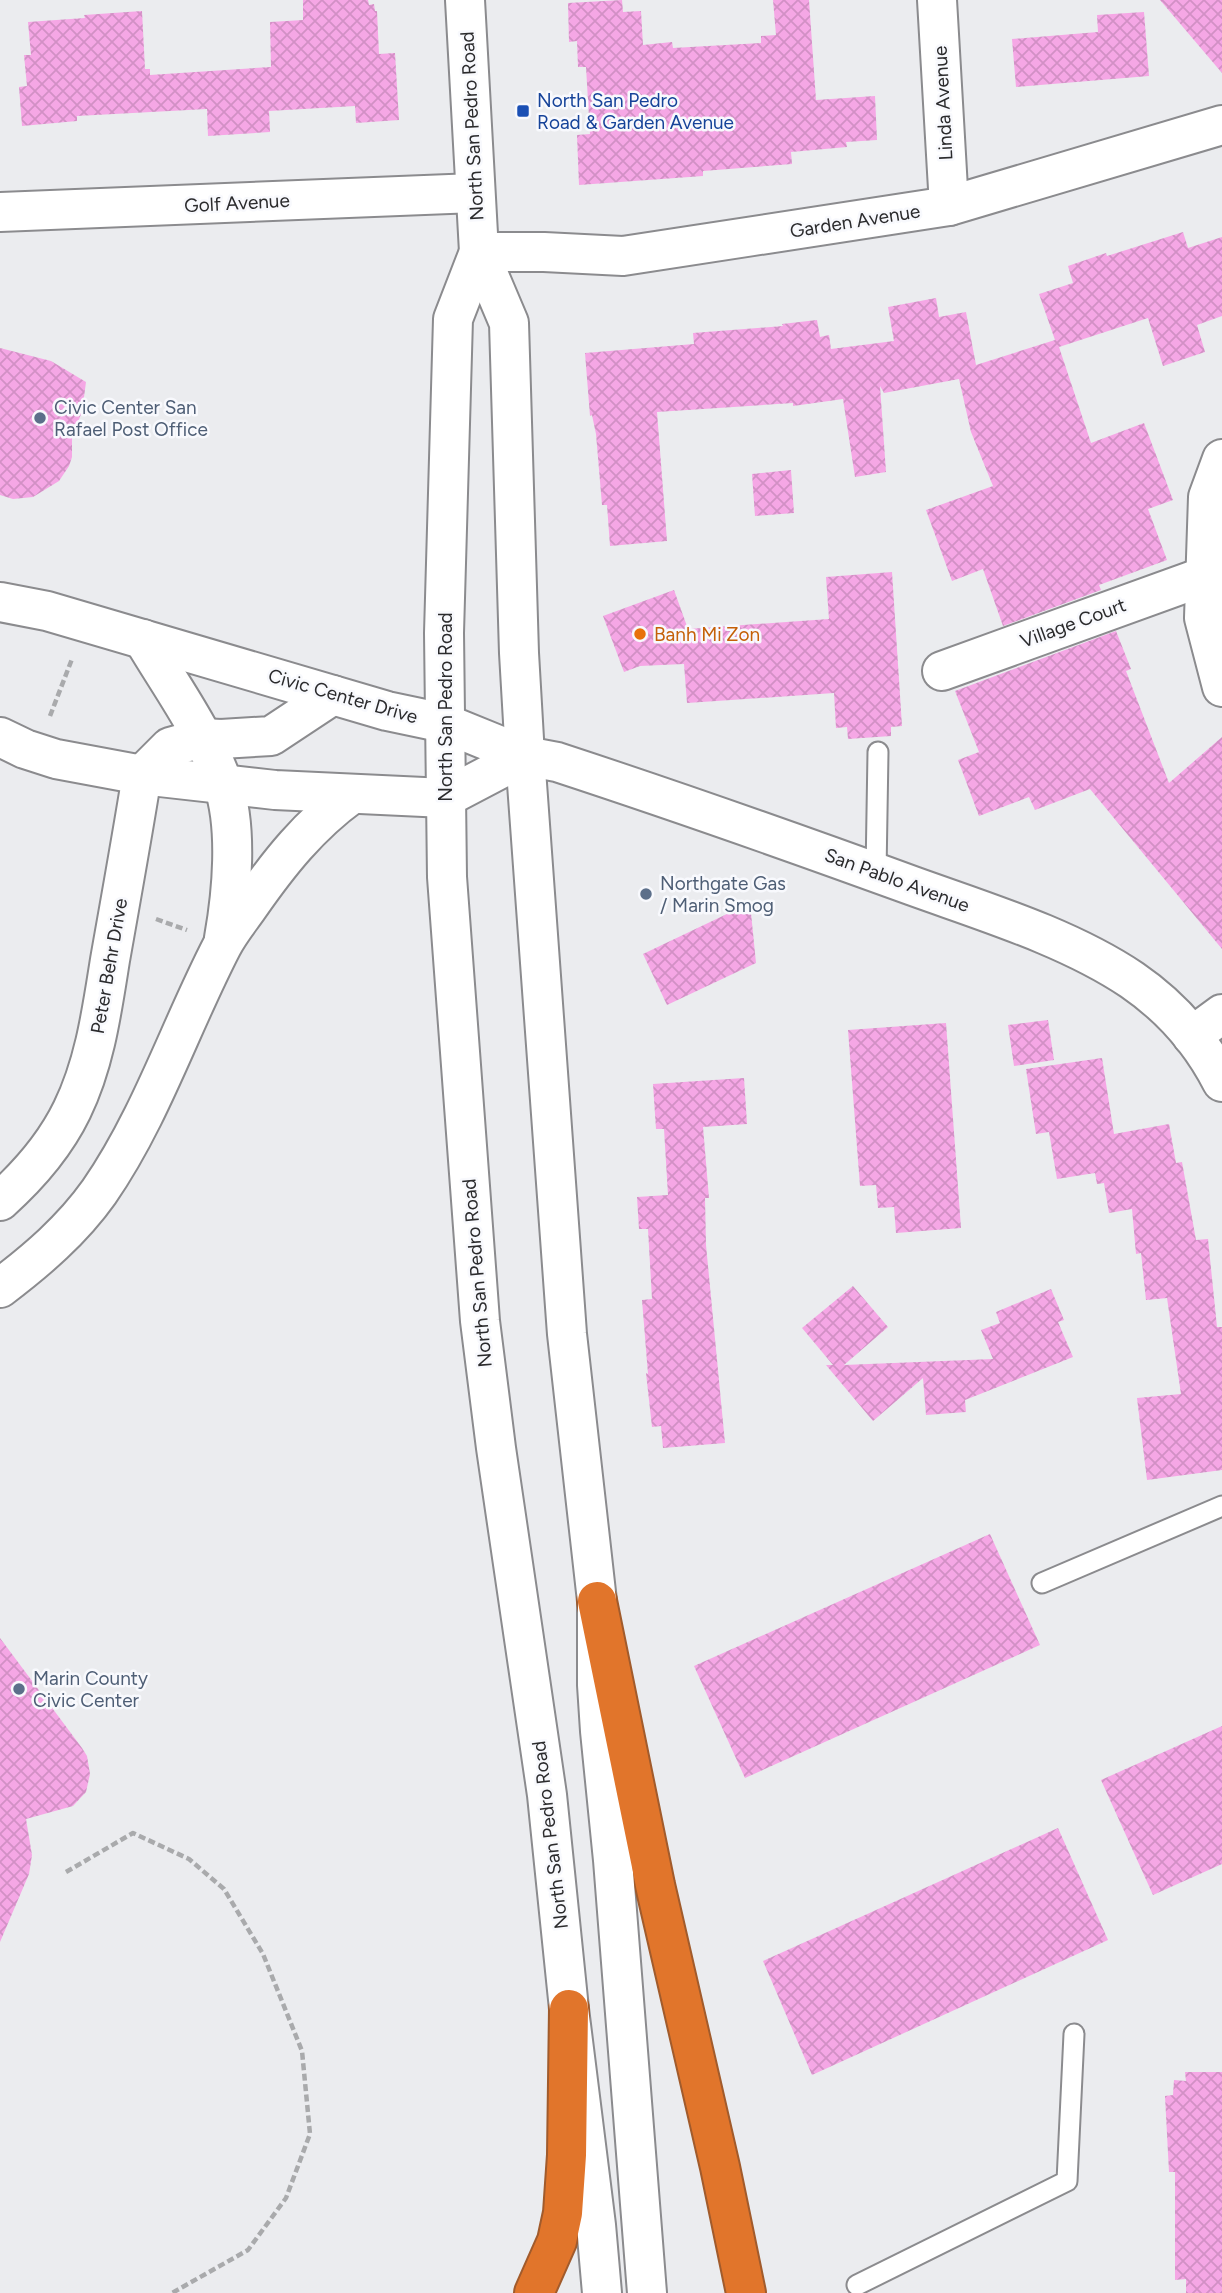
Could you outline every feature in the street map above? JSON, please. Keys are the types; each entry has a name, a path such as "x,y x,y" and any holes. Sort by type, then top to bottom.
{"highway":[{"path":"597,1601 654,1885 725,2190 746,2293"},
{"path":"534,2293 557,2241 563,2213 567,2155 569,2009"}],"street":[{"name":"North San Pedro Road","path":"465,0 479,251 509,323 525,756 567,1334 597,1601 600,1731 614,1873 647,2293"},
{"name":"Linda Avenue","path":"937,0 949,206"},
{"name":"Garden Avenue","path":"479,251 623,256 949,206 1222,125"},
{"name":"Golf Avenue","path":"0,212 475,193"},
{"name":"North San Pedro Road","path":"479,251 453,319 444,633 447,877 480,1321 547,1795 602,2293"},
{"path":"1222,459 1208,497 1204,618 1222,687"},
{"name":"Village Court","path":"942,671 1205,576"},
{"name":"Civic Center Drive","path":"0,602 47,611 387,711 444,723 525,756"},
{"path":"0,1288 36,1261 62,1236 88,1208 109,1177 136,1128 207,937 229,901 231,834 223,786 202,738 143,639"},
{"path":"142,775 170,747 202,738 271,736 333,695"},
{"path":"0,737 56,759 142,775 223,786 445,798 525,756"},
{"name":"San Pablo Avenue","path":"525,756 557,762 765,832 1024,928 1095,958 1154,997 1207,1025 1221,1076"},
{"name":"Peter Behr Drive","path":"0,1201 53,1144 73,1109 86,1075 100,1018 142,775"},
{"path":"207,937 329,810 352,794"}],"lane":[{"path":"876,873 878,752"},
{"path":"1042,1583 1222,1506"},
{"path":"858,2285 1067,2181 1074,2034"}],"path":[{"path":"46,727 74,652"},
{"path":"151,918 207,937"},
{"path":"66,1872 133,1833 190,1859 224,1889 263,1954 302,2051 310,2134 286,2198 248,2250 172,2293"}],"building":[{"path":"303,0 368,0 369,5 374,4 377,11 379,54 395,53 399,120 356,123 355,106 269,111 270,132 208,136 207,109 77,116 77,121 22,126 19,87 27,86 24,55 31,55 28,22 142,11 145,69 150,69 150,75 271,67 270,22 303,20"},
{"path":"622,0 623,12 641,11 643,45 672,42 673,48 761,43 761,36 776,35 773,0 809,0 816,100 875,96 877,140 846,142 847,147 791,152 792,164 703,171 703,176 579,185 577,135 590,134 586,67 578,67 577,41 569,42 568,3"},
{"path":"1160,0 1222,0 1222,73"},
{"path":"1144,12 1149,76 1016,87 1012,39 1098,32 1097,15"},
{"path":"1183,232 1188,248 1222,237 1222,316 1197,325 1205,352 1163,366 1148,318 1059,347 1091,443 1144,423 1173,500 1148,509 1167,560 1099,585 1101,590 1003,626 983,569 952,581 926,510 993,486 971,432 959,379 884,393 880,386 886,472 855,477 843,399 793,406 793,403 657,412 667,541 610,546 607,505 602,505 596,434 592,415 590,416 585,353 694,344 693,333 783,326 782,324 817,320 820,337 829,335 831,349 894,341 888,307 936,298 939,317 966,312 976,365 1055,340 1039,294 1073,283 1068,266"},
{"name":"Civic Center San Rafael Post Office","path":"0,348 51,361 86,382 82,412 72,436 69,466 59,481 33,497 13,499 0,495"},
{"path":"791,470 794,513 755,516 752,474"},
{"path":"892,572 902,726 891,727 891,736 848,739 847,727 836,728 834,693 687,703 684,664 640,666 624,672 603,616 674,590 688,629 829,619 826,577"},
{"path":"1116,631 1131,669 1126,671 1169,783 1222,737 1222,949 1090,789 1035,810 1029,797 979,816 958,760 979,752 955,691"},
{"path":"750,903 756,963 667,1005 643,954"},
{"path":"1048,1020 1054,1060 1014,1066 1008,1025"},
{"path":"946,1023 961,1228 896,1233 894,1207 878,1208 876,1185 860,1186 848,1030"},
{"path":"1102,1058 1114,1134 1169,1124 1176,1163 1182,1162 1196,1240 1208,1239 1217,1327 1222,1327 1222,1470 1147,1480 1137,1398 1181,1394 1167,1298 1146,1300 1141,1253 1136,1254 1132,1209 1109,1213 1104,1183 1097,1184 1095,1173 1057,1179 1049,1132 1036,1134 1026,1069"},
{"path":"744,1078 747,1124 703,1127 709,1198 705,1198 706,1245 725,1443 663,1448 661,1426 652,1427 646,1373 648,1374 642,1300 652,1299 648,1229 639,1229 637,1197 668,1195 664,1129 656,1129 653,1084"},
{"path":"853,1286 888,1327 844,1365 993,1359 981,1330 1000,1323 996,1312 1051,1289 1064,1320 1058,1322 1073,1357 965,1400 966,1412 926,1415 923,1378 873,1421 826,1365 833,1365 802,1328"},
{"path":"990,1534 1040,1645 745,1778 694,1666"},
{"name":"Marin County Civic Center","path":"0,1638 82,1748 87,1756 90,1774 86,1792 73,1806 26,1819 32,1855 29,1874 0,1942"},
{"path":"1222,1726 1222,1864 1153,1895 1101,1780"},
{"path":"1058,1828 1108,1940 812,2075 763,1961"},
{"path":"1185,2072 1222,2072 1222,2293 1186,2293 1186,2279 1175,2280 1175,2172 1169,2172 1165,2096 1173,2095 1174,2080 1186,2081"}],"place":[{"name":"North San Pedro Road & Garden Avenue","path":"523,111"},
{"name":"Civic Center San Rafael Post Office","path":"40,418"},
{"name":"Banh Mi Zon","path":"640,634"},
{"name":"Northgate Gas / Marin Smog","path":"646,894"},
{"name":"Marin County Civic Center","path":"19,1689"}]}
